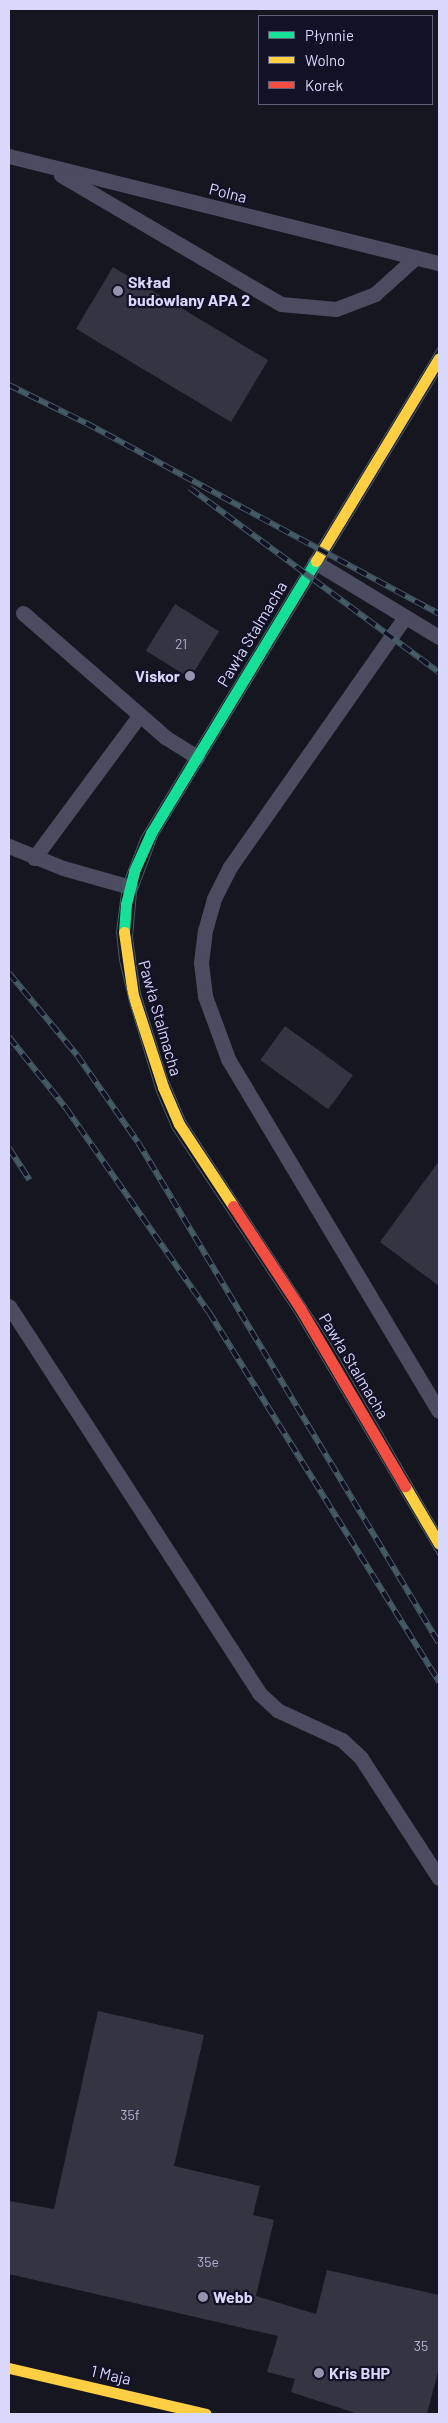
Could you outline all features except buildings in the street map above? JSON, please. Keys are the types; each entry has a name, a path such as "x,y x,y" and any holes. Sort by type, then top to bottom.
{"street":[{"name":"Pawła Stalmacha","path":"439,358 146,842 130,887 124,932 131,985 175,1117 200,1160 300,1308 439,1544"},
{"name":"1 Maja","path":"9,2368 206,2414"}],"lane":[{"name":"Polna","path":"9,156 439,263"},
{"path":"47,166 281,304 336,309 375,294 416,257"},
{"path":"315,562 439,637"},
{"path":"24,613 165,737 197,757"},
{"path":"405,616 230,867 212,907 201,964 205,996 228,1059 439,1411"},
{"path":"34,858 140,715"},
{"path":"9,846 34,858 130,887"},
{"path":"9,1306 259,1693 277,1710 342,1740 361,1758 439,1878"}],"tram line":[{"path":"439,345 141,836 122,885 116,931 119,960 130,1005 156,1091 171,1127 294,1312 439,1557"},
{"path":"439,372 157,836 136,892 132,937 140,993 167,1078 185,1120 329,1341 439,1531"}],"railway":[{"path":"9,385 86,423 439,614"},
{"path":"190,488 439,672"},
{"path":"9,973 77,1055 138,1142 439,1643"},
{"path":"9,1037 66,1108 209,1312 439,1682"},
{"path":"9,1148 30,1180"}],"traffic: fast":[{"path":"124,932 126,904 134,871 151,833 316,561"}],"traffic: slow":[{"path":"316,561 439,358"},
{"path":"124,932 133,995 163,1087 179,1124 233,1206"},
{"path":"405,1486 439,1544"},
{"path":"9,2368 206,2414"}],"traffic: jam":[{"path":"233,1206 300,1308 405,1486"}],"place":[{"name":"Skład budowlany APA 2","path":"118,291"},
{"name":"Viskor","path":"190,676"},
{"name":"Webb","path":"203,2297"},
{"name":"Kris BHP","path":"319,2373"}]}
